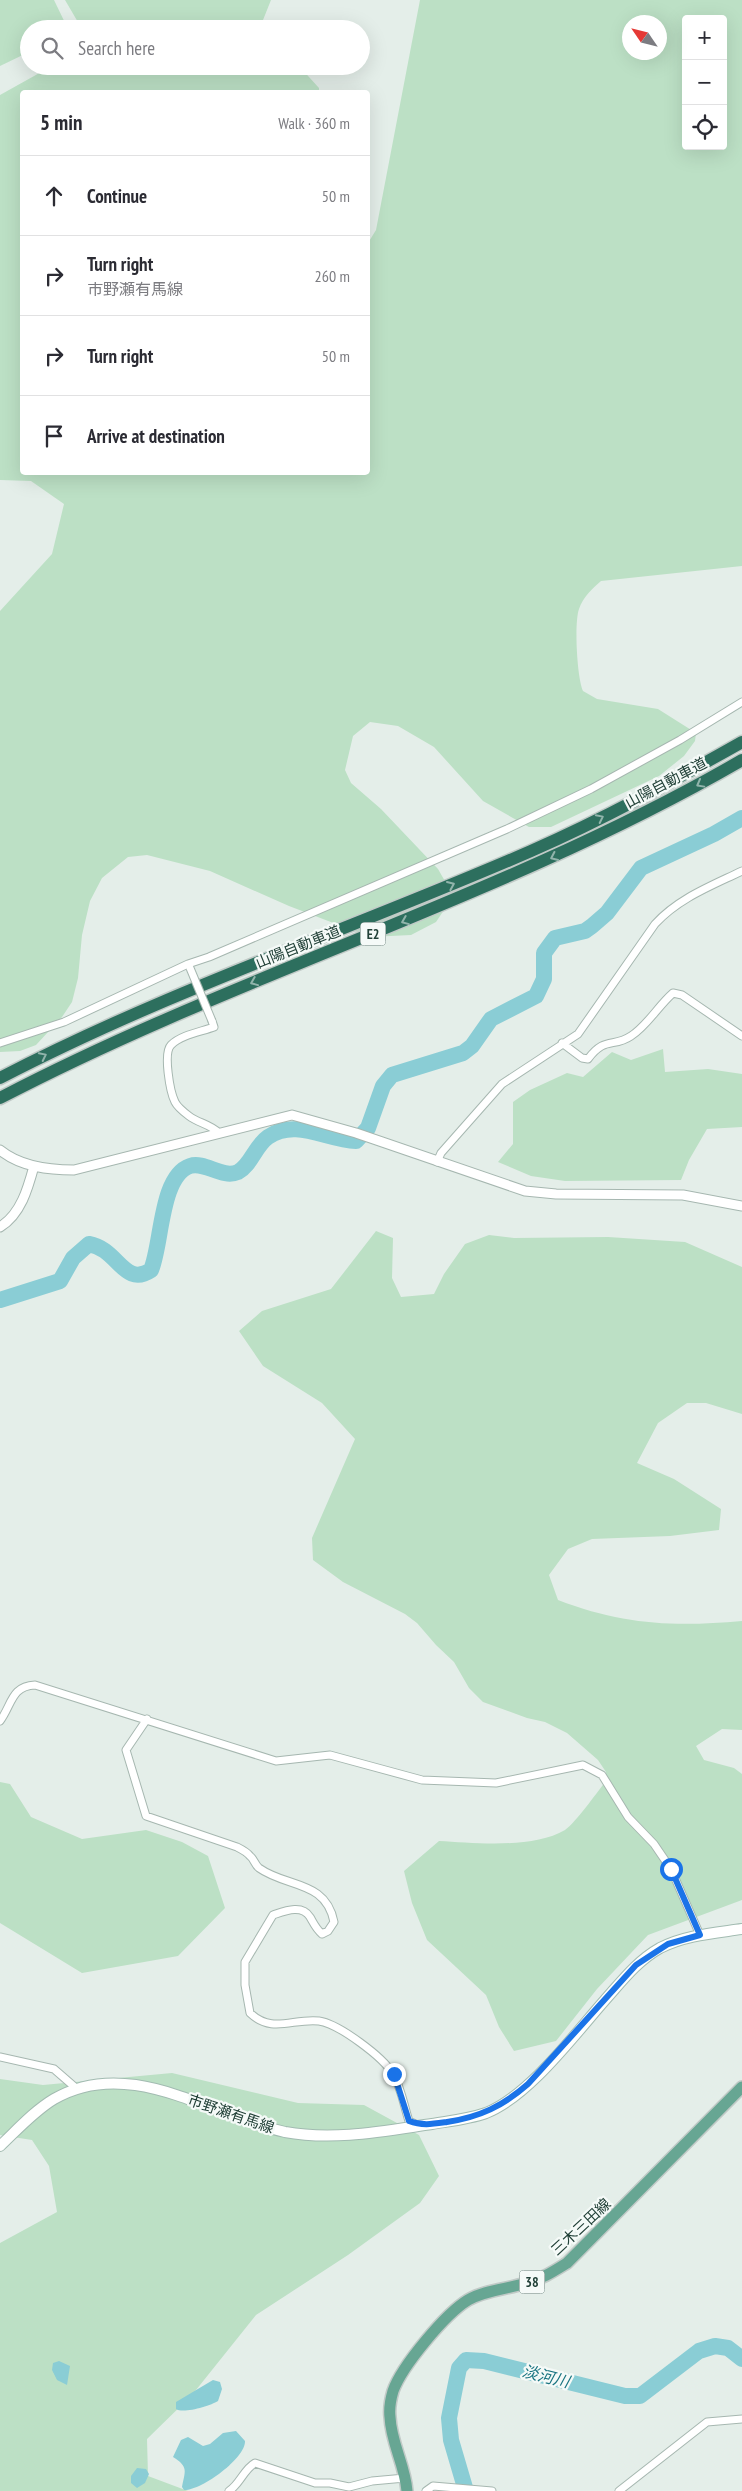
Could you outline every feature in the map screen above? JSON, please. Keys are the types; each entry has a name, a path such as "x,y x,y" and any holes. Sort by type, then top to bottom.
{"highway":[{"name":"山陽自動車道","path":"0,1078 120,1021 533,850 646,796 742,742"},
{"name":"山陽自動車道","path":"0,1098 49,1072 219,996 538,865 656,809 742,760"}],"main road":[{"name":"市野瀬有馬線","path":"0,2146 40,2109 55,2098 78,2088 120,2083 144,2085 261,2126 288,2132 343,2136 467,2119 488,2112 509,2100 528,2084 636,1965 668,1944 700,1935 742,1929"},
{"name":"三木三田線","path":"408,2491 392,2433 390,2415 393,2391 403,2371 435,2332 452,2312 469,2300 546,2276 567,2263 742,2087"}],"street":[{"path":"0,1043 64,1022 209,957 507,829 624,772 742,702"},
{"path":"438,1162 441,1153 492,1094 562,1043 578,1034 655,924 668,909 682,900 742,871"},
{"path":"189,966 214,1027 180,1038 171,1044 167,1050 166,1059 175,1102 189,1116 213,1127 219,1133"},
{"path":"562,1043 582,1058 588,1059 596,1048 604,1043 625,1040 634,1035 672,993 682,995 742,1036"},
{"path":"0,1150 16,1161 34,1166 54,1170 74,1170 292,1115 356,1133 526,1191 556,1194 683,1195 742,1206"},
{"path":"0,1227 11,1218 24,1199 34,1166"},
{"path":"0,1721 19,1689 24,1685 35,1685 276,1761 330,1755 422,1780 496,1783 583,1765 602,1775 628,1817 658,1850 671,1869 700,1935"},
{"path":"147,1719 126,1750 146,1816 237,1846 250,1856 258,1867 310,1888 324,1898 332,1914 334,1922 328,1931 322,1934 317,1930 309,1915 300,1910 287,1910 273,1915 245,1962 245,1985 250,2013 264,2023 320,2022 333,2026 382,2059 394,2074 409,2121 421,2126"},
{"path":"0,2058 54,2069 78,2088"},
{"path":"619,2491 707,2422 742,2419"},
{"path":"229,2491 238,2485 251,2465 256,2463 314,2484 330,2483 349,2487 372,2481 405,2478"},
{"path":"426,2491 434,2486 492,2491"}],"green space":[{"path":"0,0 54,0 64,20 20,20 20,56 0,66"},
{"path":"65,0 271,0 263,20 77,20"},
{"path":"420,0 742,0 742,566 601,581 583,601 577,616 578,663 583,691 597,699 658,709 696,733 695,741 684,756 659,776 551,827 529,827 483,801 434,747 398,726 370,722 353,736 345,770 351,783 381,809 438,869 450,890 444,910 436,922 411,935 370,937 289,906 210,871 147,855 128,857 102,878 90,901 82,935 78,978 72,1002 62,1017 36,1045 20,1051 0,1052 0,611 52,554 64,504 31,481 0,480 0,95 36,75 307,75 319,88 319,90 20,90 20,475 370,475 370,240 376,230"},
{"path":"663,1049 665,1072 708,1069 742,1074 742,1127 707,1129 689,1160 681,1180 565,1181 531,1176 498,1162 513,1144 513,1102 530,1090 567,1073 583,1077 612,1052 631,1060"},
{"path":"376,1231 393,1238 392,1278 401,1297 434,1294 444,1274 465,1244 489,1235 514,1238 608,1237 685,1242 742,1267 742,1414 706,1403 687,1403 658,1423 637,1463 674,1479 721,1509 719,1530 670,1536 592,1539 568,1549 549,1575 558,1600 605,1615 671,1624 742,1621 742,1730 722,1729 696,1746 704,1760 734,1768 742,1774 742,1900 648,1935 597,1989 556,2041 514,2051 499,2027 486,1995 427,1940 412,1903 404,1871 439,1841 521,1842 552,1836 565,1830 605,1782 606,1772 598,1760 567,1733 545,1722 527,1718 483,1702 469,1688 454,1662 417,1623 405,1614 343,1582 313,1560 312,1538 355,1439 322,1403 263,1366 239,1331 262,1311 331,1289"},
{"path":"0,1782 10,1784 31,1817 82,1839 146,1830 182,1842 208,1856 225,1908 178,1956 82,1973 0,1923"},
{"path":"172,2073 298,2103 364,2105 419,2135 439,2176 420,2203 348,2255 256,2315 192,2395 147,2439 148,2476 188,2491 0,2491 0,2243 57,2212 49,2166 32,2140 0,2135 0,2079 43,2085"}],"water":[{"path":"59,2361 70,2366 67,2385 57,2380 52,2370 53,2363"},
{"path":"213,2380 220,2382 222,2389 218,2401 190,2410 176,2409 176,2402"},
{"path":"236,2431 245,2441 243,2448 231,2464 201,2485 184,2490 182,2487 185,2473 184,2467 173,2457 181,2440 188,2437 203,2446 210,2444 223,2433"},
{"path":"137,2468 146,2469 149,2474 145,2483 137,2488 131,2483 131,2476"}],"waterway":[{"path":"0,1300 60,1281 73,1258 89,1244 99,1247 127,1271 134,1274 142,1274 151,1270 155,1259 167,1197 180,1172 190,1166 202,1166 232,1174 238,1172 246,1165 268,1137 289,1129 356,1141 368,1128 383,1086 392,1075 463,1053 472,1046 491,1019 536,996 544,979 544,953 555,938 585,931 592,926 607,913 641,868 714,834 742,818"},
{"name":"淡河川","path":"466,2491 451,2440 449,2418 459,2368 466,2360 484,2361 625,2396 640,2396 699,2351 715,2346 728,2348 742,2359"}],"route":[{"path":"394,2074 409,2121 421,2126 467,2119 488,2112 509,2100 528,2084 636,1965 668,1944 700,1935 686,1899 671,1869"}]}
